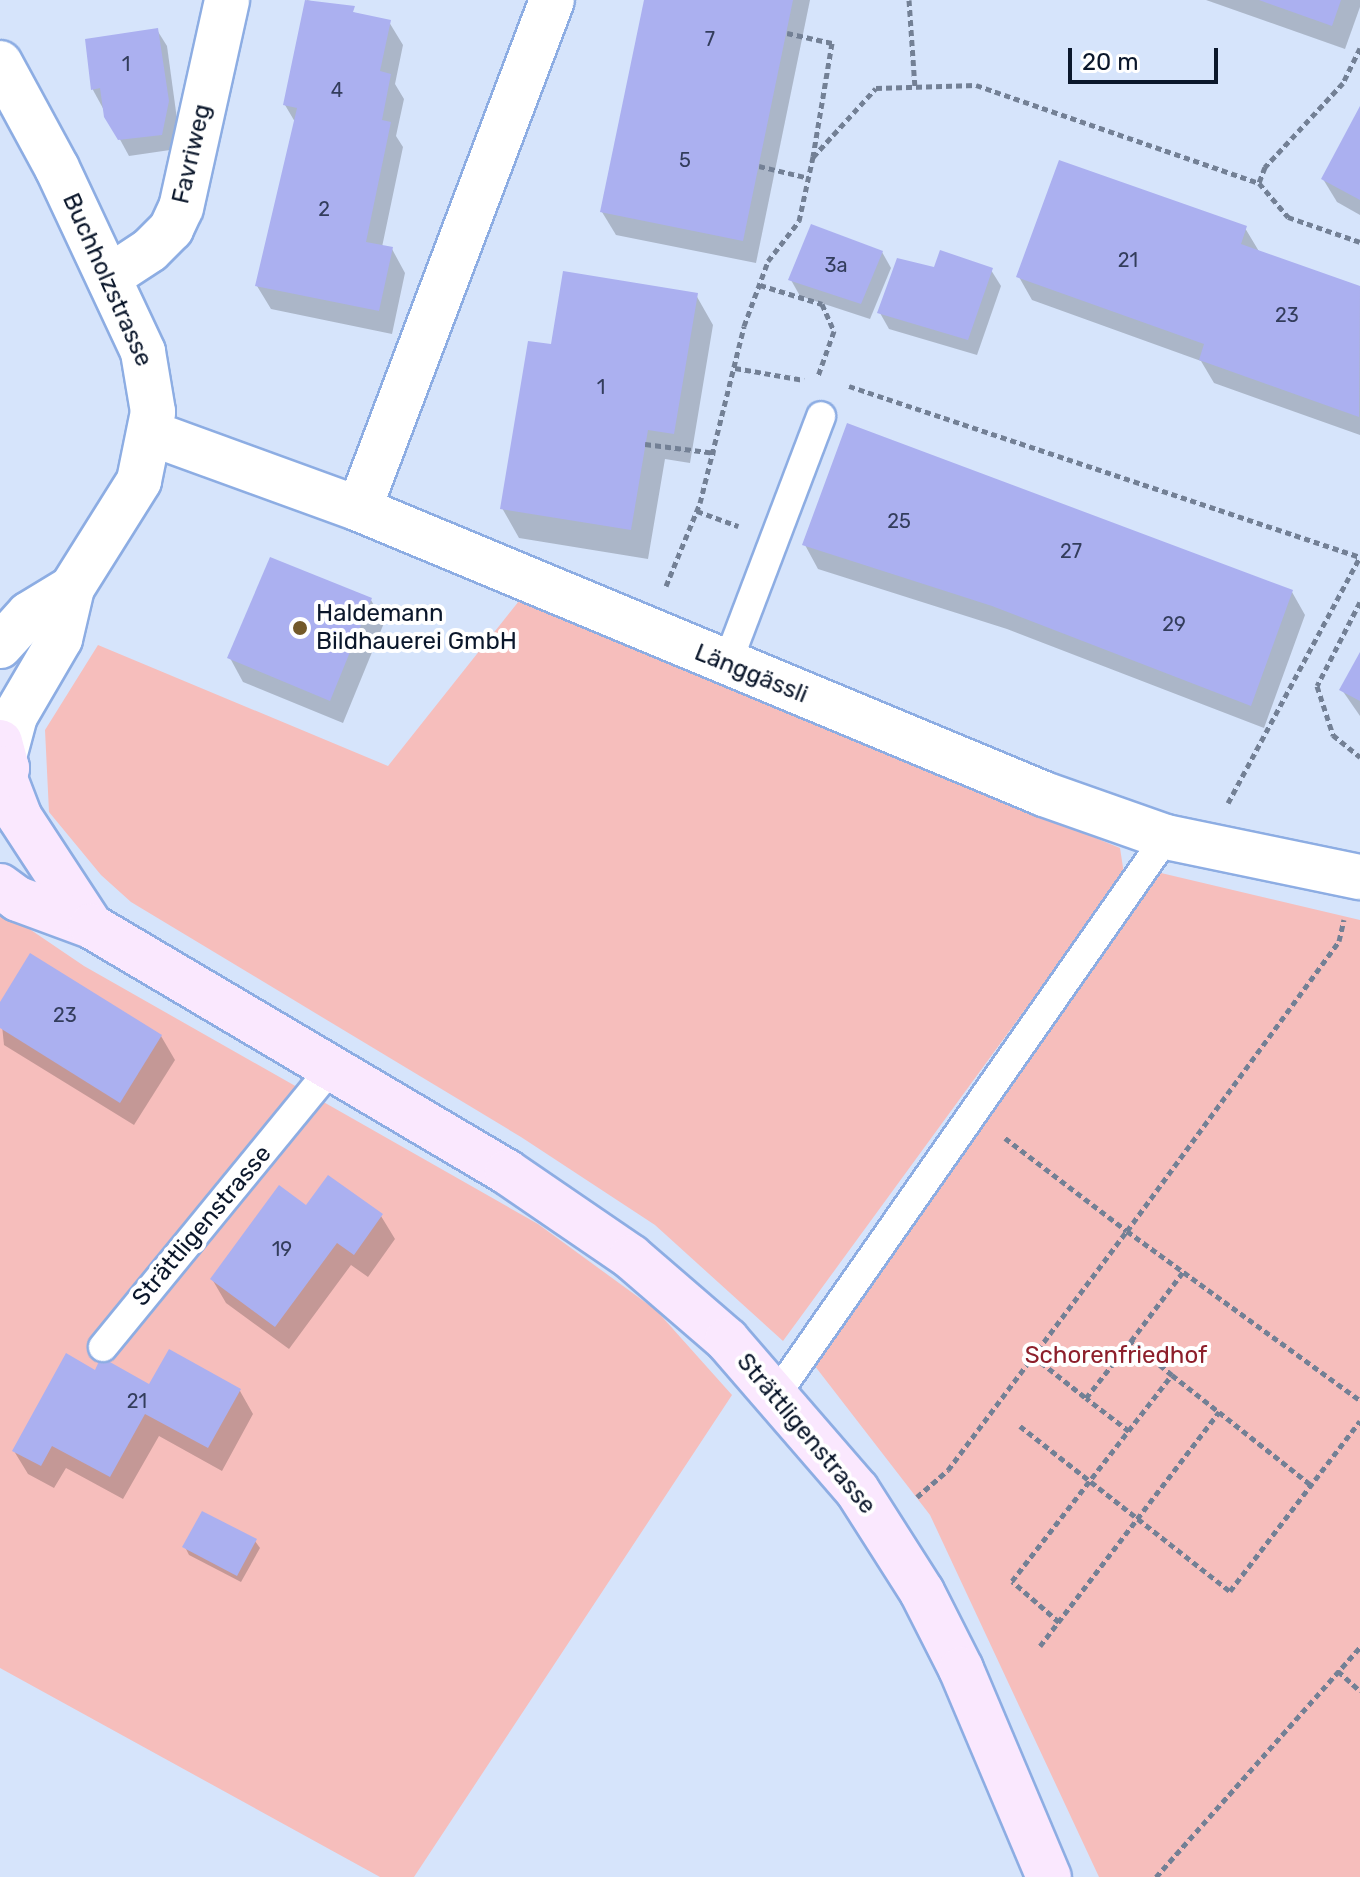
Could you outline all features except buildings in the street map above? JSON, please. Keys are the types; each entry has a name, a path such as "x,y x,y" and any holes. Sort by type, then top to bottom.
{"main road":[{"name":"Strättligenstrasse","path":"3,771 19,816 91,926"},
{"name":"Strättligenstrasse","path":"0,886 18,899 91,926 507,1172 619,1247 727,1340 778,1392 882,1526 943,1630 1049,1877"}],"street":[{"name":"Favriweg","path":"109,277 150,250 171,229 181,208 227,0"},
{"path":"359,509 552,0"},
{"name":"Buchholzstrasse","path":"0,63 109,277 149,373 153,434 139,481 72,588 60,639 15,716 3,771"},
{"name":"Länggässli","path":"153,434 359,509 1044,794 1185,841 1356,876"},
{"name":"Buchholzstrasse","path":"0,646 29,614 72,588"}],"lane":[{"path":"727,664 821,416"},
{"path":"778,1392 972,1114 1185,841"},
{"name":"Strättligenstrasse","path":"103,1347 331,1068"}],"path":[{"path":"909,0 915,87"},
{"path":"647,631 700,503 759,285 768,261 799,221 832,43 787,33"},
{"path":"1259,183 1265,167 1343,83 1360,48"},
{"path":"813,157 876,88 976,85 1259,183 1288,217 1360,242"},
{"path":"759,166 809,178"},
{"path":"759,285 822,304 834,331 817,380"},
{"path":"735,368 777,379 832,380"},
{"path":"846,385 1360,557 1185,841"},
{"path":"645,444 715,453"},
{"path":"1360,602 1317,686 1333,735 1360,757"},
{"path":"882,1526 948,1470 1339,941 1356,876"},
{"path":"972,1114 1360,1400"},
{"path":"1086,1398 1183,1272"},
{"path":"1131,1341 1311,1485"},
{"path":"1033,1356 1129,1431"},
{"path":"1059,1622 1012,1581 1172,1375"},
{"path":"1040,1646 1219,1412"},
{"path":"1020,1426 1230,1591 1360,1421"},
{"path":"1156,1877 1360,1647"},
{"path":"1338,1671 1360,1691"}],"green space":[{"path":"519,601 1120,848 1124,874 783,1341 655,1225 521,1137 131,902 101,875 49,812 45,730 98,645 388,766"},
{"name":"Schorenfriedhof","path":"1161,873 1360,920 1360,1877 1099,1877 930,1515 811,1361"},
{"path":"0,909 84,966 538,1224 656,1310 732,1395 414,1877 380,1877 0,1668"}],"place":[{"name":"Haldemann Bildhauerei GmbH","path":"300,628"}]}
